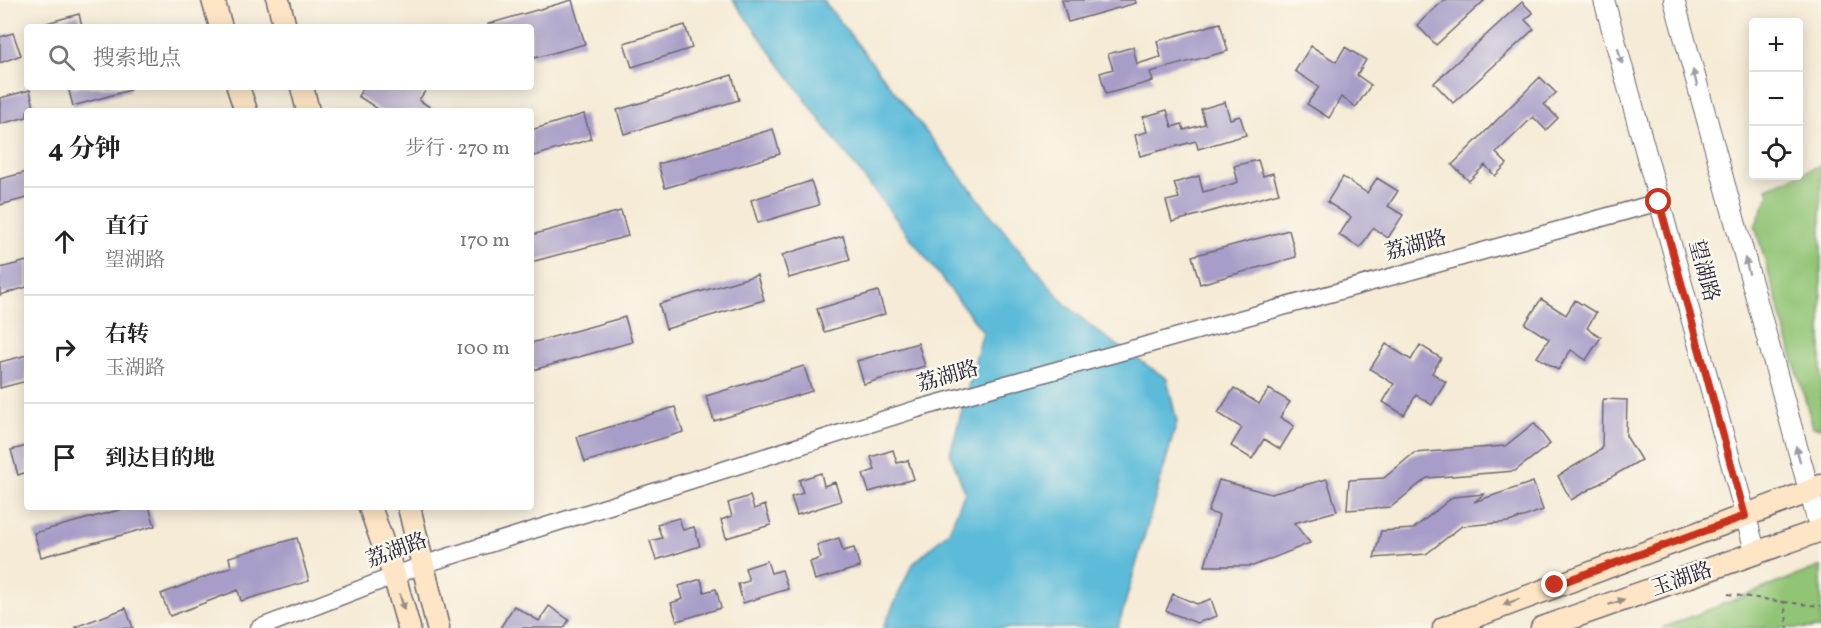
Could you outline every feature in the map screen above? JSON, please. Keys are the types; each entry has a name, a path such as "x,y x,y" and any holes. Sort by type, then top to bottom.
{"main road":[{"path":"213,0 219,24"},
{"path":"278,0 284,24"},
{"path":"239,90 245,108"},
{"path":"303,90 307,108"},
{"name":"玉湖路","path":"1444,628 1815,489"},
{"path":"371,510 394,575 409,628"},
{"path":"410,510 438,628"},
{"name":"玉湖路","path":"1542,628 1821,530"}],"street":[{"name":"望湖路","path":"1604,0 1756,554"},
{"name":"望湖路","path":"1674,0 1815,489 1821,530"},
{"name":"荔湖路","path":"259,628 422,565 917,409 1659,202"}],"path":[{"path":"1728,594 1821,606"},
{"path":"1784,602 1788,628"}],"green space":[{"path":"1821,165 1821,428 1813,427 1755,226 1769,194 1767,188 1786,180 1803,180 1803,173"},
{"path":"1821,566 1821,628 1662,628"}],"water":[{"path":"733,0 823,0 995,220 1064,303 1098,332 1167,379 1177,422 1118,628 883,628 912,565 949,531 965,492 950,454 983,332 832,136"}],"building":[{"path":"572,0 585,44 534,58 534,24 488,24"},
{"path":"1062,0 1135,0 1136,3 1068,22"},
{"path":"1444,0 1485,0 1436,45 1417,25"},
{"path":"1522,2 1533,13 1525,20 1534,29 1453,103 1434,83"},
{"path":"79,14 81,24 43,24"},
{"path":"1220,23 1228,51 1150,72 1153,81 1106,94 1100,73 1113,69 1108,54 1133,47 1137,64 1161,57 1157,41"},
{"path":"685,25 692,48 632,67 624,43"},
{"path":"13,33 21,55 0,63 0,37"},
{"path":"1311,46 1336,62 1345,47 1366,60 1357,75 1371,85 1356,107 1341,97 1329,118 1307,104 1319,87 1295,71"},
{"path":"732,75 739,100 624,134 617,110"},
{"path":"1540,77 1556,93 1544,104 1558,118 1546,130 1533,117 1496,153 1507,164 1495,176 1485,165 1469,181 1452,165"},
{"path":"30,90 34,108 24,108 24,118 0,124 0,98"},
{"path":"69,90 130,90 73,106"},
{"path":"362,90 426,90 419,100 431,108 376,108 358,96"},
{"path":"1225,102 1230,119 1240,116 1246,135 1198,149 1196,141 1140,156 1135,135 1147,132 1143,117 1167,110 1172,127 1182,124 1184,130 1205,124 1201,109"},
{"path":"584,114 591,139 534,156 534,129"},
{"path":"773,129 780,154 665,188 658,164"},
{"path":"1258,160 1263,176 1273,173 1279,193 1172,222 1166,201 1179,198 1174,183 1199,176 1203,192 1226,186 1238,182 1234,166"},
{"path":"24,173 24,199 0,205 0,179"},
{"path":"1343,177 1367,193 1377,178 1398,191 1388,206 1403,215 1388,238 1373,228 1360,248 1339,235 1351,217 1327,202"},
{"path":"811,181 819,205 758,223 751,200"},
{"path":"621,211 628,236 534,261 534,234"},
{"path":"1289,230 1296,257 1200,284 1192,256"},
{"path":"843,236 850,260 789,278 782,255"},
{"path":"24,262 24,288 0,295 0,268"},
{"path":"757,275 764,300 666,329 659,304"},
{"path":"878,291 885,314 824,332 817,309"},
{"path":"1541,299 1566,315 1575,300 1596,313 1587,328 1601,337 1586,360 1571,350 1558,370 1537,357 1549,339 1525,324"},
{"path":"625,317 632,342 534,370 534,342"},
{"path":"918,343 925,366 864,384 857,361"},
{"path":"1386,344 1411,360 1420,345 1441,358 1432,373 1446,382 1432,405 1416,395 1404,415 1383,402 1394,384 1370,369"},
{"path":"24,356 24,382 0,388 0,362"},
{"path":"804,366 812,391 714,421 706,396"},
{"path":"1234,388 1259,404 1269,389 1290,402 1280,417 1294,426 1280,449 1264,439 1252,459 1231,446 1242,428 1218,413"},
{"path":"1603,399 1627,400 1626,436 1641,460 1571,500 1558,476 1602,449"},
{"path":"675,407 683,432 585,462 577,437"},
{"path":"1534,423 1550,444 1515,471 1427,478 1391,507 1347,510 1349,480 1384,478 1414,453 1505,446"},
{"path":"24,447 24,473 18,475 11,450"},
{"path":"893,450 897,463 908,460 914,479 869,492 863,474 875,470 871,457"},
{"path":"821,473 824,486 835,482 841,501 797,515 791,497 803,493 799,480"},
{"path":"1327,479 1337,511 1294,523 1310,543 1253,566 1205,566 1219,515 1208,512 1219,480 1271,494"},
{"path":"1533,482 1543,510 1509,522 1462,526 1426,554 1374,558 1381,531 1413,529 1453,497 1484,494 1474,502"},
{"path":"750,496 754,509 765,505 771,525 726,538 721,520 732,516 728,503"},
{"path":"119,510 150,510 155,526 41,557 34,533"},
{"path":"679,518 683,530 694,527 700,546 656,560 650,541 662,538 657,524"},
{"path":"297,538 309,581 241,601 238,590 170,616 161,594 231,567 229,557"},
{"path":"839,538 843,551 854,548 860,567 815,580 810,562 821,558 817,545"},
{"path":"767,561 771,573 782,570 788,589 743,603 738,584 749,581 745,568"},
{"path":"701,579 704,592 716,589 721,608 677,621 671,603 683,599 679,586"},
{"path":"1173,594 1197,604 1211,599 1217,616 1197,623 1166,611"},
{"path":"514,606 539,621 549,606 569,620 564,628 500,628"},
{"path":"126,608 133,628 75,628 75,627"}],"route":[{"path":"1555,585 1745,516 1659,202"}]}
